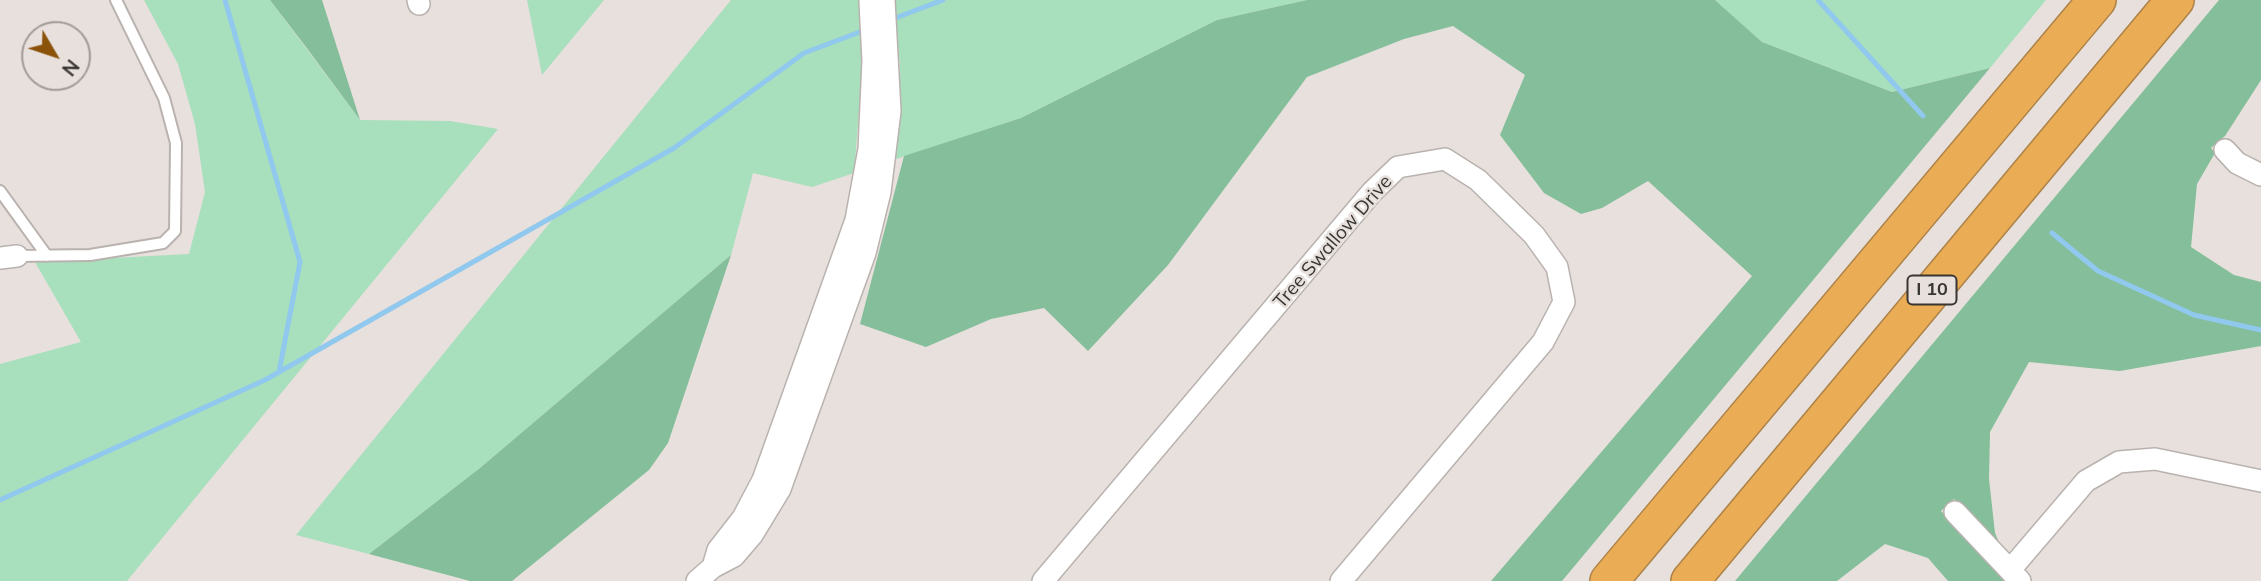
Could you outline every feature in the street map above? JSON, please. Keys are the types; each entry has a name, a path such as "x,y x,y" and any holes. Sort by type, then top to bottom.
{"highway":[{"path":"1609,581 2097,0"},
{"name":"I 10","path":"1690,581 2175,0"}],"street":[{"path":"870,0 881,59"},
{"path":"707,576 718,550 743,518 764,480 784,452 827,334 856,220 869,149 881,59 884,0"},
{"path":"2225,150 2237,163 2261,176"},
{"name":"Tree Swallow Drive","path":"1043,581 1372,192 1398,167 1445,159 1478,180 1534,235 1558,267 1564,302 1543,342 1340,581"},
{"path":"1955,512 2015,575 2086,481 2119,462 2155,459 2261,481"}],"lane":[{"path":"8,257 90,255 163,243 175,231 176,143 164,98 116,0"},
{"path":"0,191 47,256"}],"green space":[{"path":"144,0 270,0 360,120 450,121 498,129 127,581 0,581 0,364 81,342 35,262 189,254 205,192 195,124 178,64"},
{"path":"270,0 322,0 360,120 306,47"},
{"path":"527,0 604,0 542,75"},
{"path":"731,0 860,0 863,60 854,173 812,187 753,173 731,255 480,468 369,554 296,535"},
{"path":"894,0 1307,0 1217,20 1021,118 896,159 900,66"},
{"path":"1307,0 1715,0 1762,42 1892,92 1990,68 1562,581 1491,581 1752,276 1648,181 1602,208 1581,214 1544,193 1500,135 1525,75 1453,26 1404,39 1307,77 1168,265 1088,351 1044,308 991,319 926,347 860,324 904,156 1021,118 1217,20"},
{"path":"1715,0 2046,0 1990,68 1892,92 1762,42"},
{"path":"2219,0 2261,0 2261,80 2225,136 2211,148 2215,153 2197,184 2191,247 2234,275 2261,282 2261,346 2120,371 2029,362 1990,432 1989,479 1995,533 2002,549 1954,499 1941,511 2008,581 1948,581 1928,558 1885,544 1837,581 1735,581"},
{"path":"731,255 668,443 649,470 512,581 470,581 369,554 480,468"}],"waterway":[{"path":"225,0 300,262 279,372"},
{"path":"890,20 943,0"},
{"path":"1818,0 1923,116"},
{"path":"0,500 265,380 674,148 804,53 865,30"},
{"path":"2052,233 2098,271 2194,315 2261,330"}]}
